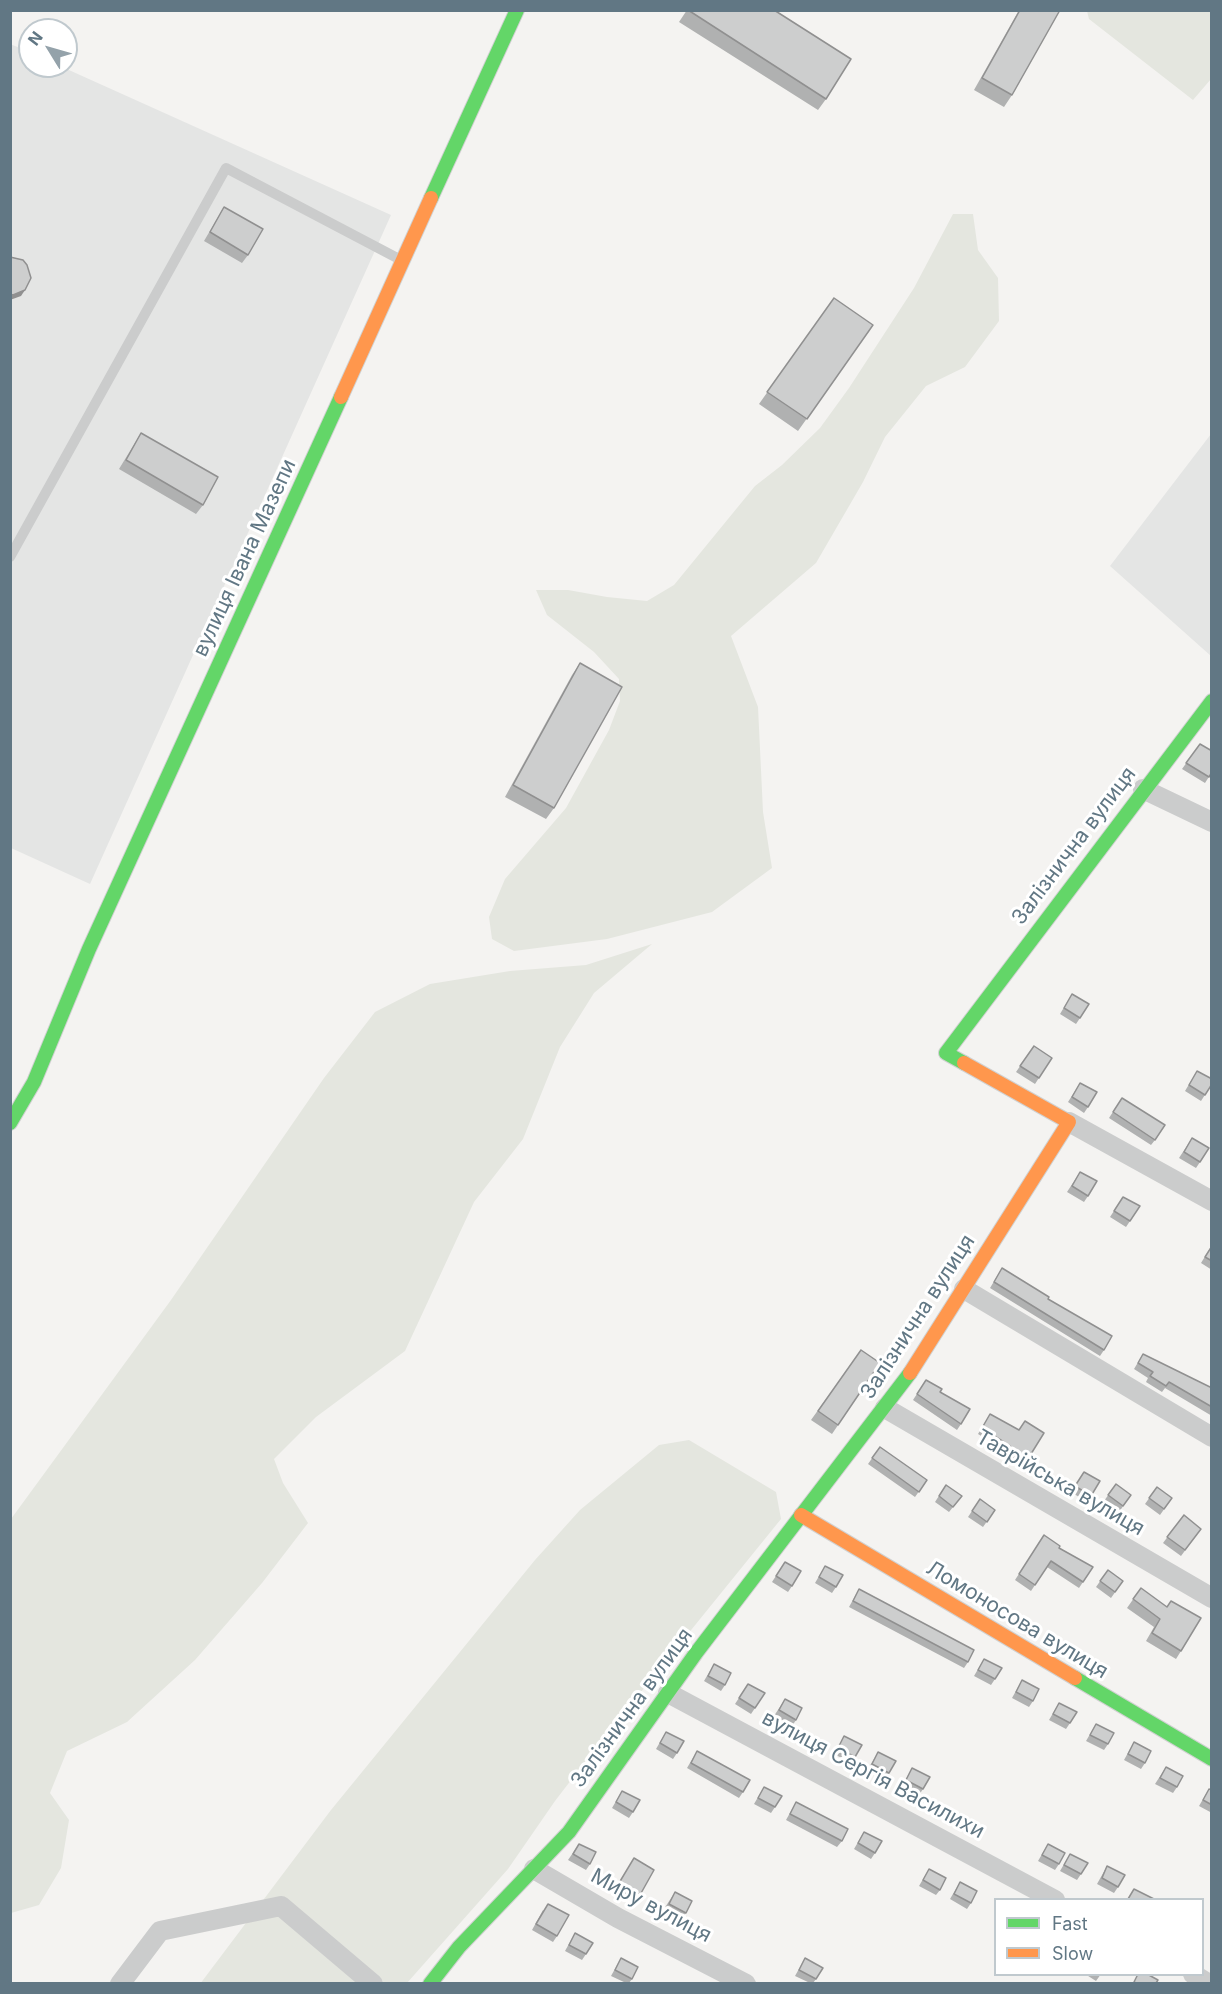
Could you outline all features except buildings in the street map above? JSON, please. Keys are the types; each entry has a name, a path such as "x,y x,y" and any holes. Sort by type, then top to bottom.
{"street":[{"name":"вулиця Івана Мазепи","path":"10,1123 34,1082 89,949 518,10"},
{"name":"Залізнична вулиця","path":"430,1983 459,1947 569,1832 668,1693 801,1515 900,1389 1069,1122 946,1053 1143,789 1212,701"},
{"path":"1143,789 1212,822"},
{"path":"1069,1122 1212,1202"},
{"path":"964,1289 1212,1437"},
{"name":"Таврійська вулиця","path":"885,1408 1212,1598"},
{"name":"Ломоносова вулиця","path":"801,1515 1212,1760"},
{"name":"вулиця Сергія Василихи","path":"668,1693 1053,1898"},
{"name":"Миру вулиця","path":"534,1869 618,1918 746,1983"},
{"path":"120,1983 160,1931 281,1906 373,1983"}],"lane":[{"path":"10,558 226,168 404,262"}],"shaded area":[{"path":"1087,11 1211,11 1211,79 1193,100 1089,19"},
{"path":"10,44 18,47 18,78 78,78 78,74 391,215 90,884 11,848"},
{"path":"953,214 973,214 978,250 998,278 999,321 965,367 926,386 885,437 863,482 816,563 731,636 758,707 763,812 772,868 712,912 607,939 514,951 492,939 489,917 505,879 566,808 609,730 620,701 619,679 594,652 547,615 536,590 568,590 647,601 674,585 755,486 782,465 820,428 914,288"},
{"path":"1211,434 1211,656 1110,566"},
{"path":"652,944 594,993 560,1047 523,1139 474,1202 405,1351 316,1417 274,1459 283,1483 308,1523 262,1583 195,1660 127,1722 67,1751 50,1793 69,1820 61,1868 39,1905 11,1913 11,1519 171,1300 324,1078 375,1012 430,984 510,971 586,965"},
{"path":"689,1440 776,1492 781,1519 598,1745 555,1801 508,1869 407,1983 200,1984 331,1810 535,1560 580,1510 659,1445"}],"traffic: fast":[{"path":"431,198 517,10"},
{"path":"10,1123 34,1082 89,949 341,397"},
{"path":"964,1063 946,1053 1212,701"},
{"path":"430,1984 459,1947 569,1832 696,1653 910,1373"},
{"path":"1075,1678 1212,1759"}],"traffic: slow":[{"path":"341,397 431,198"},
{"path":"910,1373 1069,1122 964,1063"},
{"path":"801,1515 1075,1678"}]}
